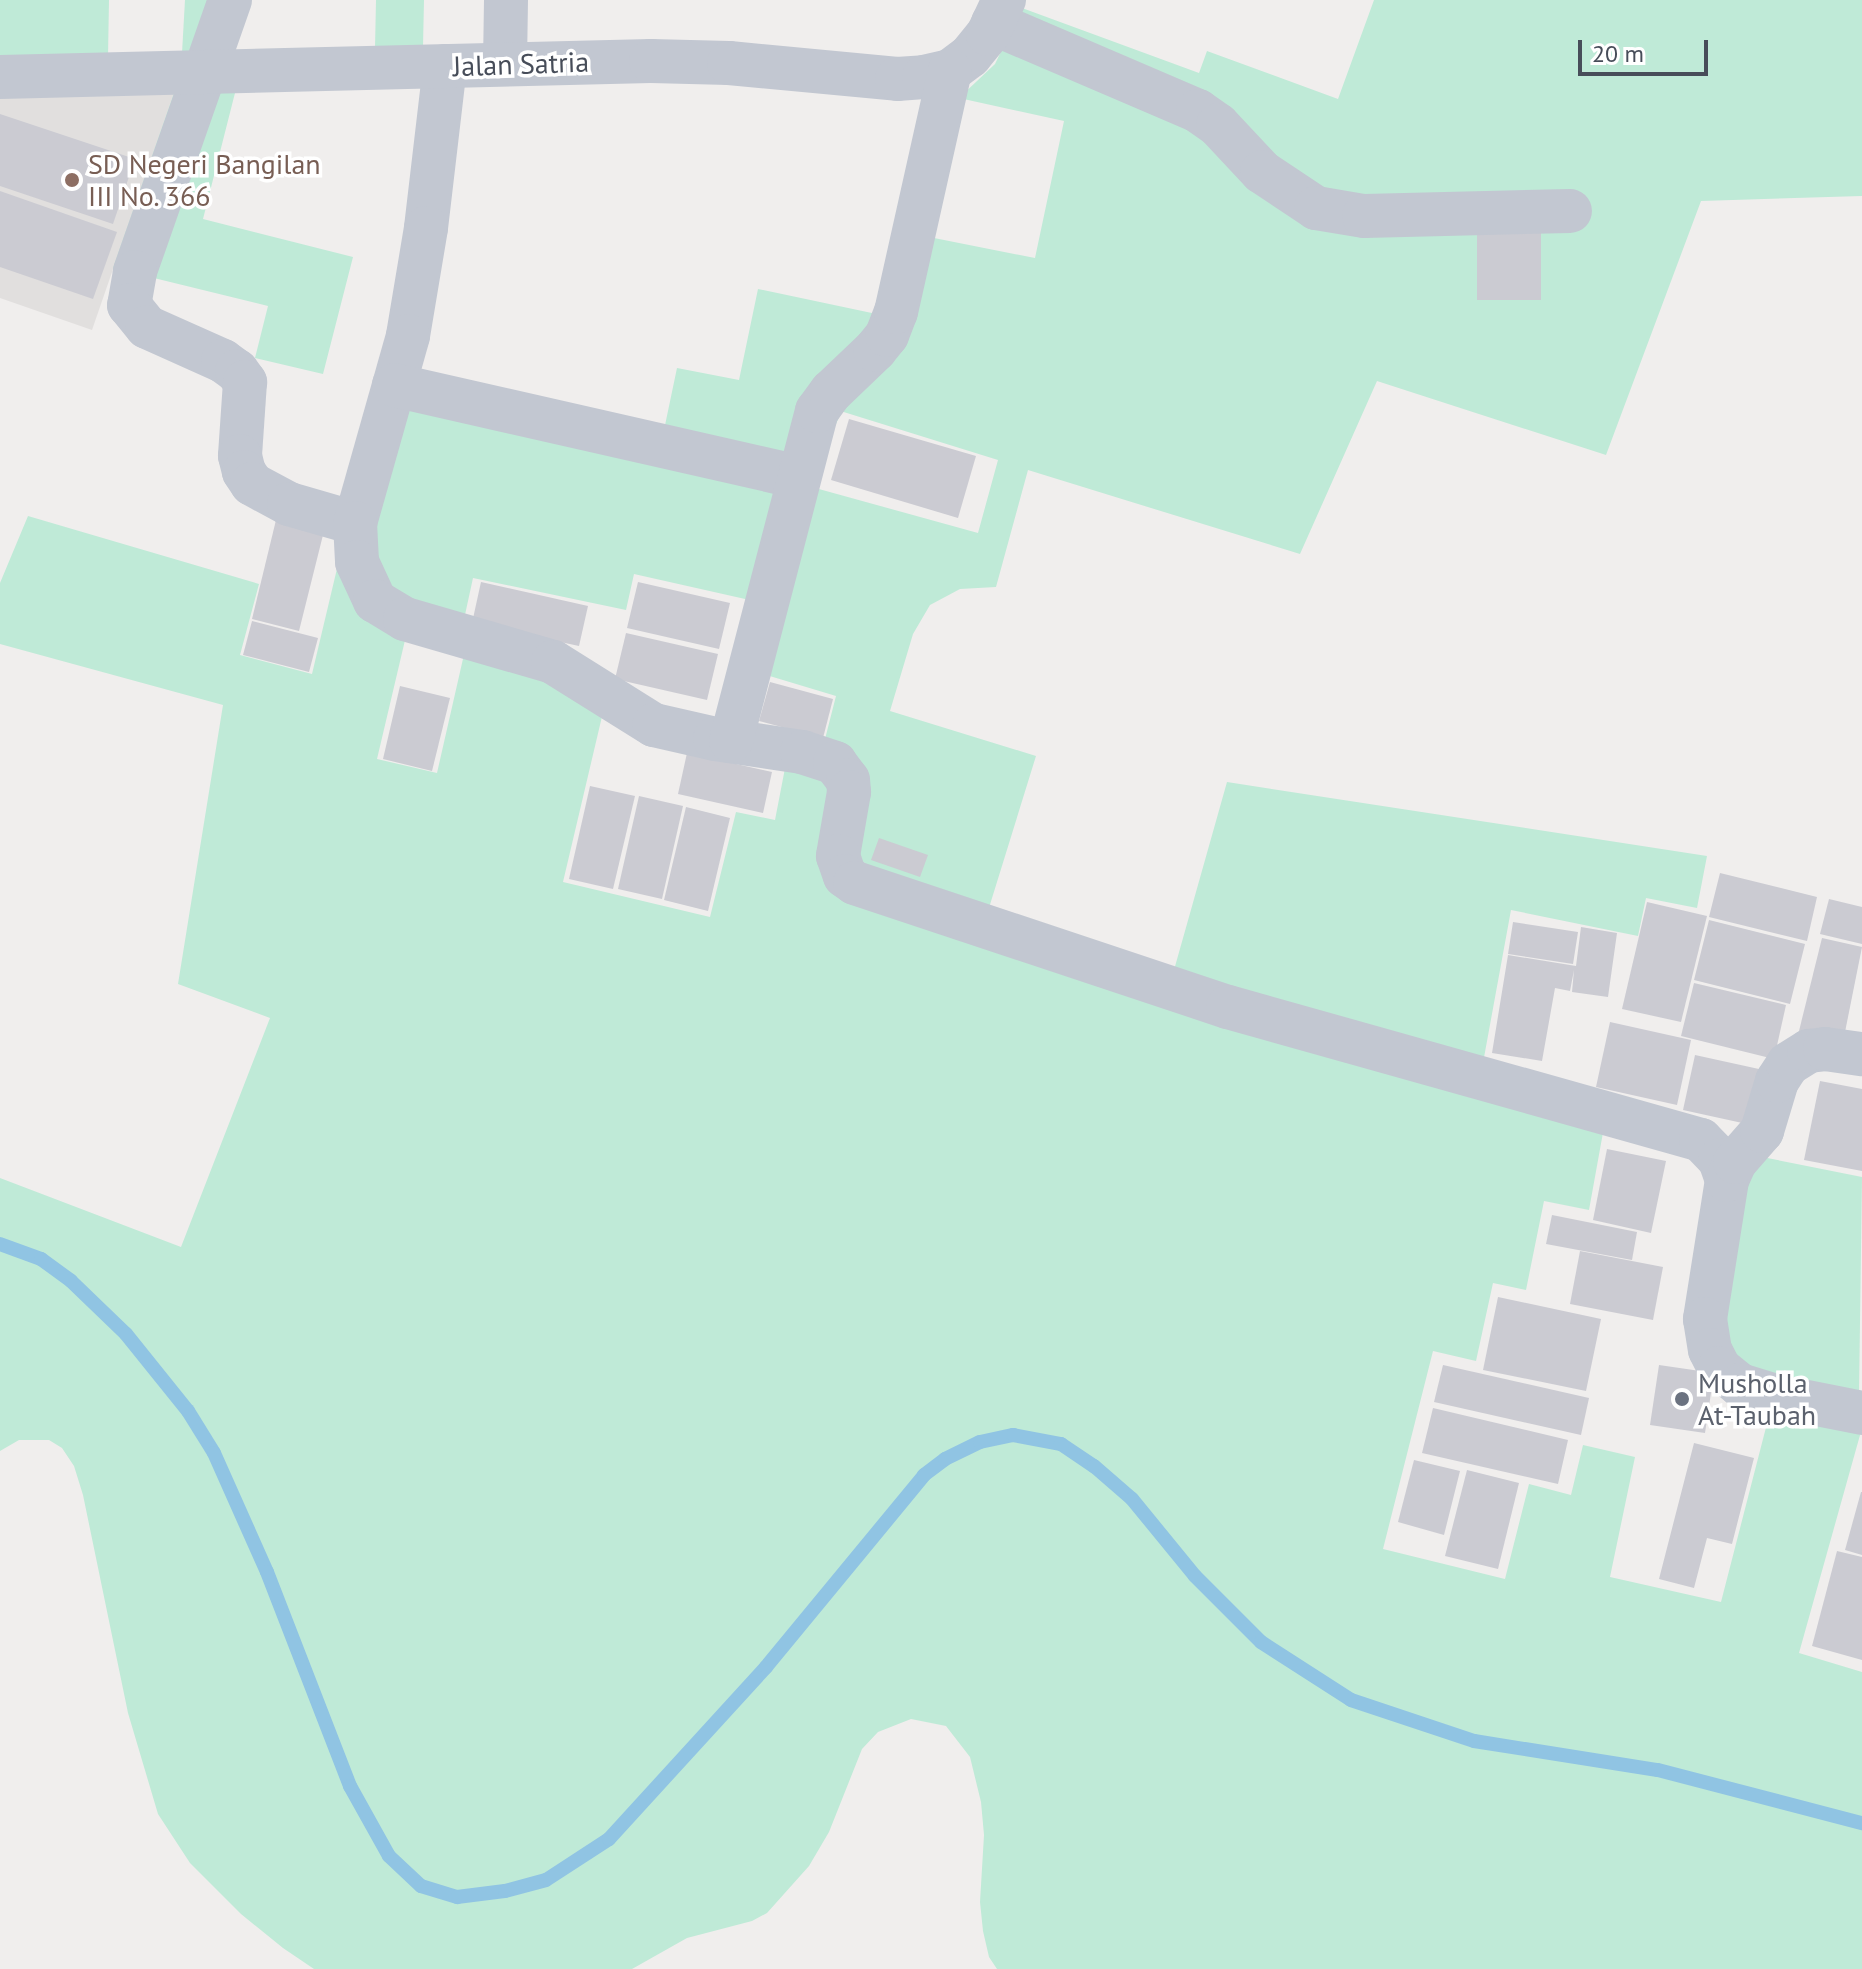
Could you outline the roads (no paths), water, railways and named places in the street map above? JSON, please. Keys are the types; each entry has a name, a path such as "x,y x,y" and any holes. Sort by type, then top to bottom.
{"street":[{"path":"230,0 135,272 129,305 147,327 237,371 245,382 240,456 244,472 252,484 289,504 355,523"},
{"path":"505,64 506,0"},
{"path":"731,741 817,411 831,392 887,335 896,312 950,71 970,56 998,12 1198,111 1218,125 1262,172 1316,208 1364,216 1570,211"},
{"name":"Jalan Satria","path":"0,77 505,64 729,63 897,79 950,71"},
{"path":"445,66 417,291 355,523 357,562 375,601 405,619 553,662 654,725 824,757 843,771 849,792 838,856 845,876 855,883 1228,1007 1686,1133 1712,1148 1727,1180"},
{"path":"394,385 798,477"},
{"path":"1862,1054 1825,1049 1809,1051 1788,1064 1777,1081 1762,1131 1735,1162 1727,1180 1705,1319 1710,1350 1719,1368 1740,1385 1777,1396 1862,1413"}],"waterway":[{"path":"0,1244 41,1259 71,1281 126,1334 188,1411 214,1453 267,1572 350,1786 389,1856 421,1886 457,1897 505,1891 546,1880 609,1839 766,1667 924,1475 945,1459 980,1442 1013,1435 1061,1444 1094,1466 1132,1499 1195,1576 1261,1642 1351,1700 1474,1741 1658,1770 1862,1823"}],"place":[{"name":"SD Negeri Bangilan III No. 366","path":"72,180"},
{"name":"Musholla At-Taubah","path":"1682,1399"}]}
